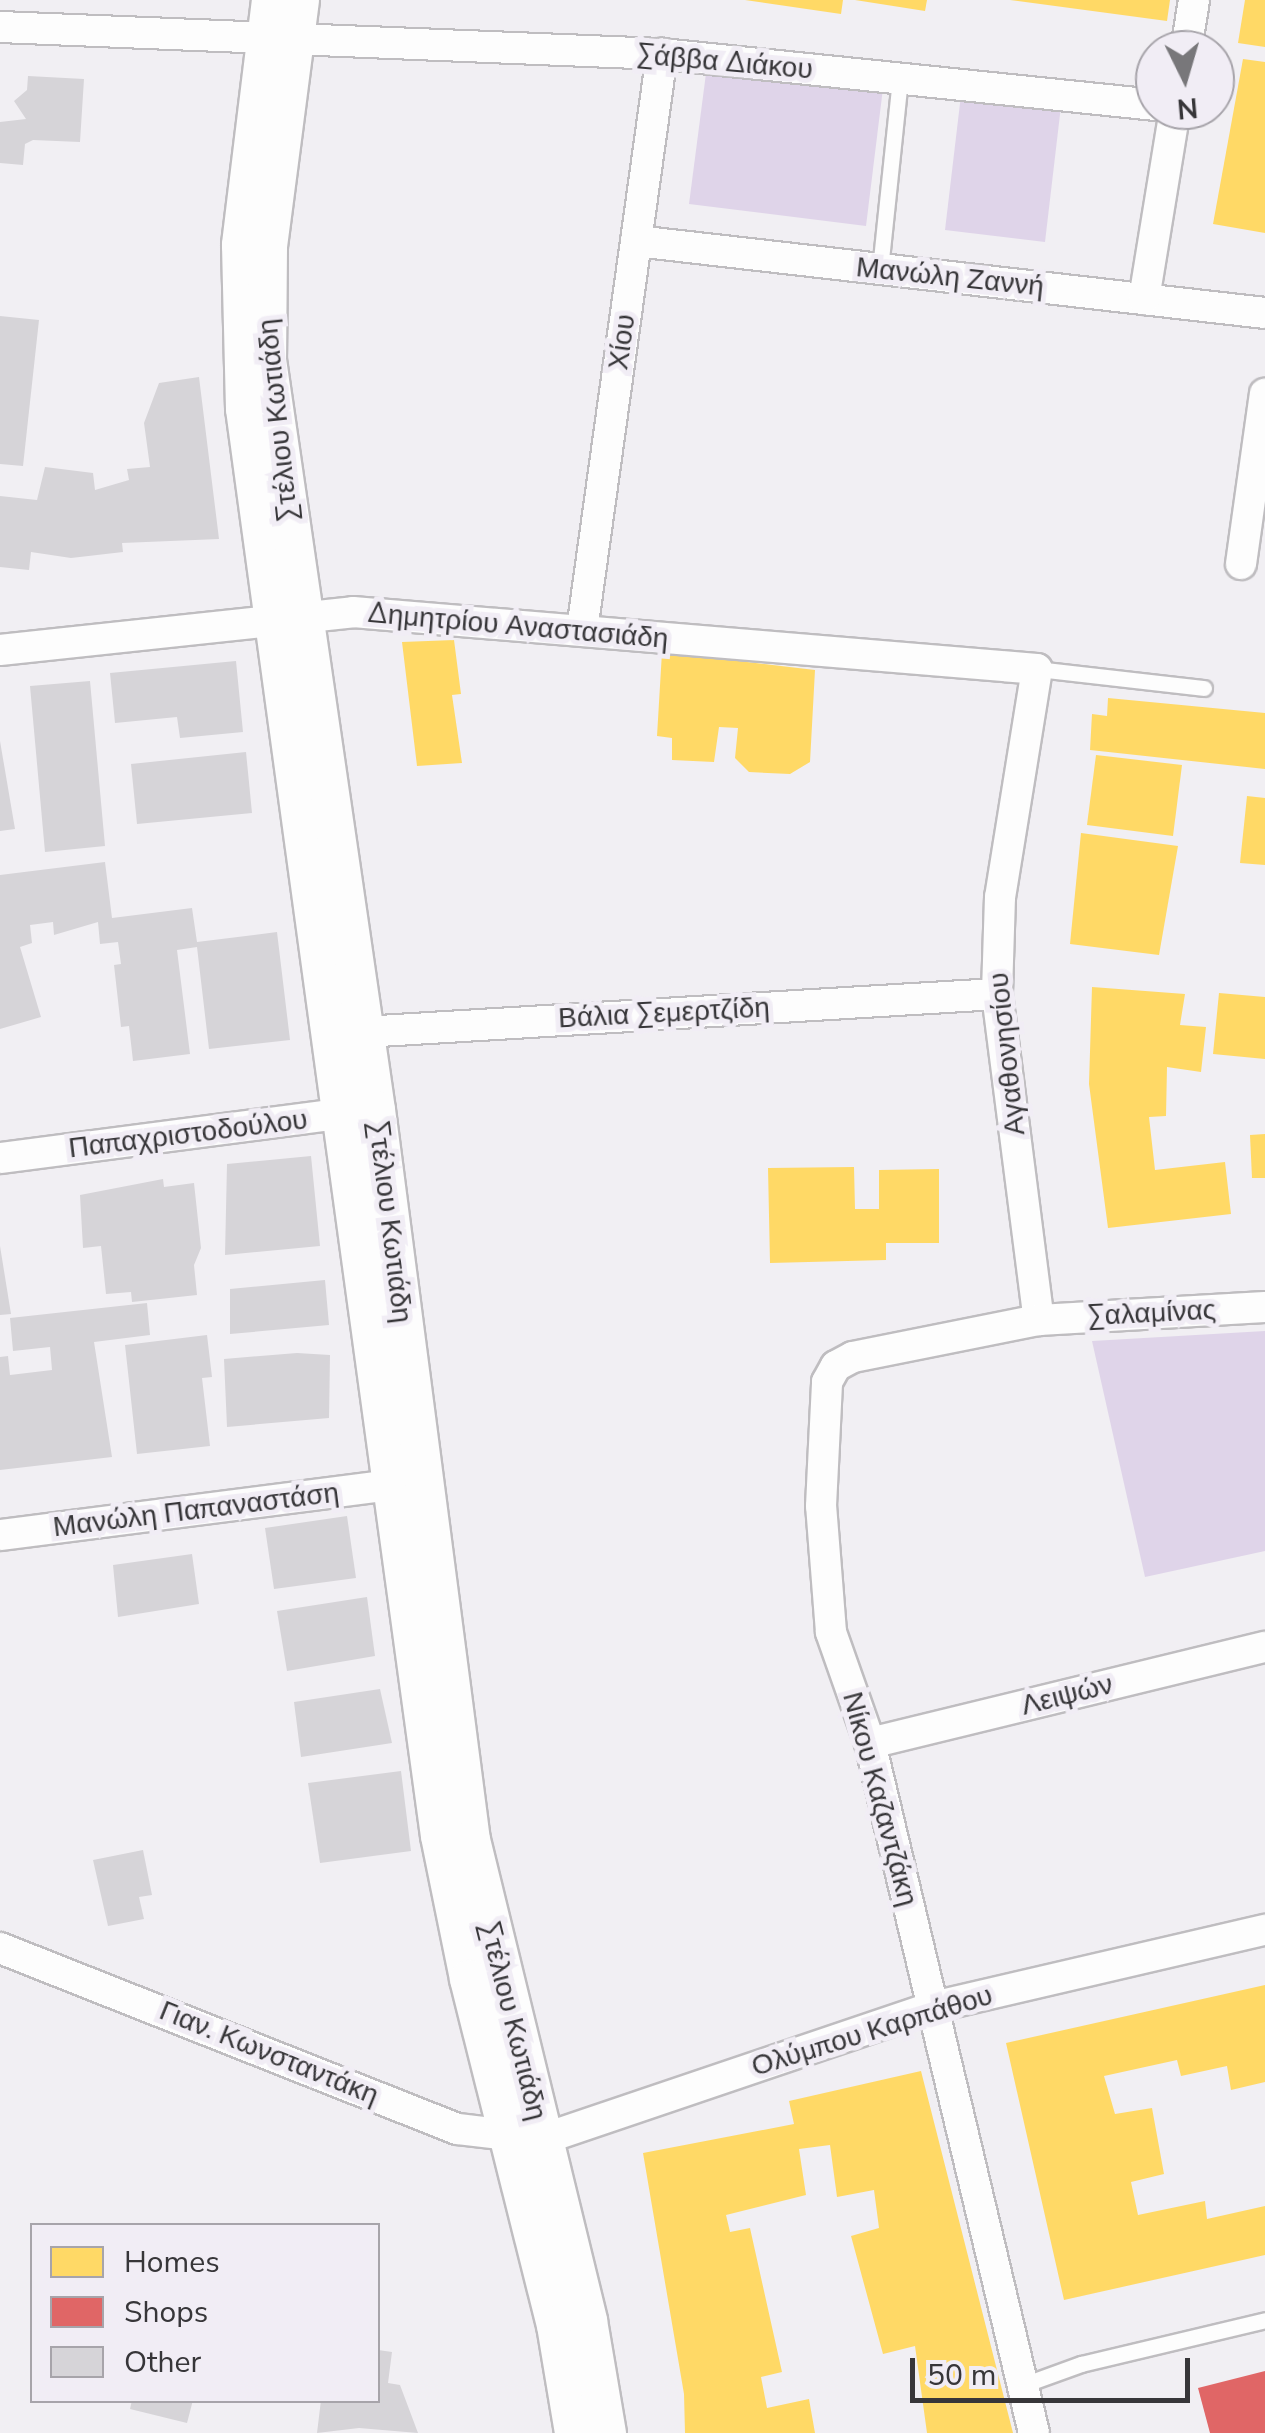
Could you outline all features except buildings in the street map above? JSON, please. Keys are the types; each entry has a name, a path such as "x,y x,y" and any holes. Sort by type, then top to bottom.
{"street":[{"name":"Στέλιου Κωτιάδη","path":"271,0 280,39"},
{"name":"Στέλιου Κωτιάδη","path":"300,0 280,39 246,183 239,304 457,1752 527,2139 574,2433"},
{"path":"1189,30 1194,0"},
{"name":"Σάββα Διάκου","path":"0,27 662,54 1135,103"},
{"name":"Χίου","path":"582,630 662,54"},
{"path":"1144,299 1173,130"},
{"name":"Μανώλη Ζαννή","path":"636,241 1265,313"},
{"path":"1241,564 1265,394"},
{"name":"Δημητρίου Αναστασιάδη","path":"0,650 286,616 394,614 1037,670"},
{"name":"Αγαθονησίου","path":"1037,670 1000,897 997,994 1039,1320"},
{"name":"Βάλια Σεμερτζίδη","path":"348,1033 997,994"},
{"name":"Στέλιου Κωτιάδη","path":"360,1112 392,1485 444,1856 527,2139 588,2321 607,2433"},
{"name":"Παπαχριστοδούλου","path":"0,1158 360,1112"},
{"name":"Σαλαμίνας","path":"1039,1320 1265,1307"},
{"name":"Νίκου Καζαντζάκη","path":"1034,2433 870,1743 832,1632 821,1506 827,1382 836,1366 853,1357 1039,1320"},
{"name":"Μανώλη Παπαναστάση","path":"0,1535 392,1485"},
{"name":"Λειψών","path":"870,1743 1265,1647"},
{"name":"Ολύμπου Καρπάθου","path":"527,2139 933,2007 1265,1930"},
{"name":"Γιαν. Κωνσταντάκη","path":"0,1948 458,2129 527,2139"}],"lane":[{"path":"880,269 900,79"},
{"path":"1037,670 1204,688"},
{"path":"1023,2386 1081,2364 1265,2320"}],"shaded area":[{"path":"708,58 884,80 866,226 689,204"},
{"path":"961,95 1061,106 1045,242 945,230"},
{"path":"1265,1331 1265,1551 1145,1577 1092,1341"}]}
